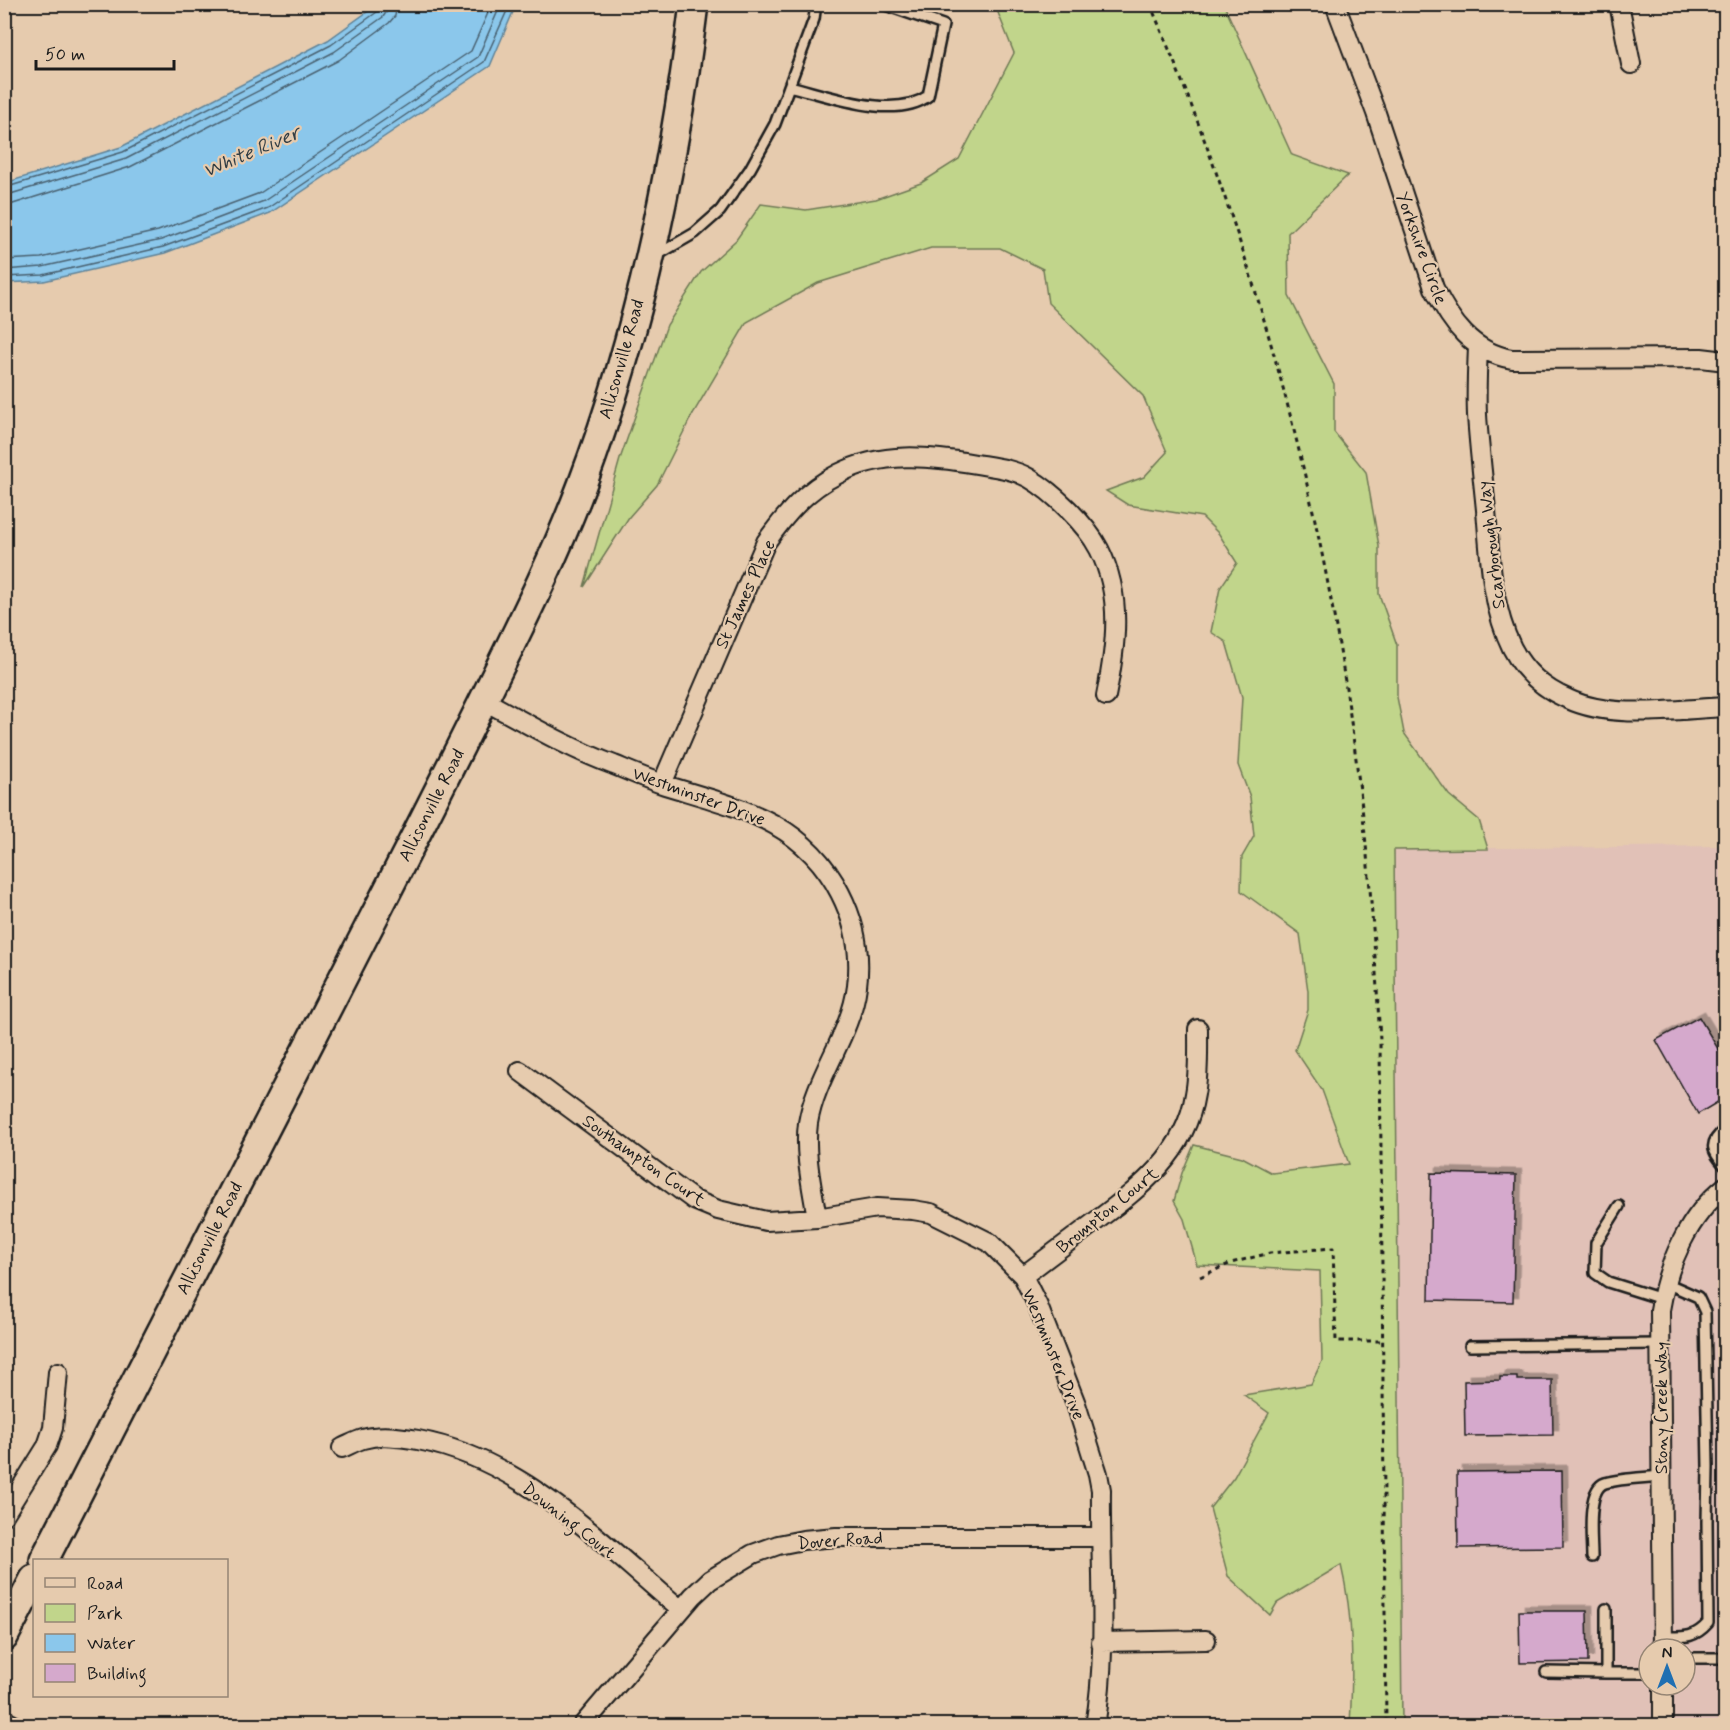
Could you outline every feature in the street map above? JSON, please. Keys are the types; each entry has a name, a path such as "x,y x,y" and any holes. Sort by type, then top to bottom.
{"main road":[{"name":"Allisonville Road","path":"45,1559 483,700 539,588 583,483 624,358 650,259 674,147 694,4"},
{"path":"4,1637 33,1581"}],"street":[{"name":"Yorkshire Circle","path":"1335,4 1376,113 1434,288 1445,311 1463,334 1478,347 1498,356 1512,359 1701,358 1725,361"},
{"path":"1619,4 1631,64"},
{"name":"Scarborough Way","path":"1478,347 1477,413 1497,608 1512,650 1533,677 1555,693 1596,708 1630,711 1725,707"},
{"name":"St James Place","path":"662,784 761,552 777,527 797,502 822,482 840,472 887,458 912,456 941,458 1002,468 1028,478 1051,494 1076,519 1098,548 1109,576 1117,615 1115,654 1106,696"},
{"name":"Westminster Drive","path":"483,700 598,759 662,784 740,807 783,828 806,846 836,884 847,907 856,936 857,987 839,1043 820,1084 808,1121 808,1164 817,1218 877,1208 932,1213 990,1242 1023,1276 1059,1357 1098,1474 1101,1490 1100,1695 1095,1725"},
{"name":"Brompton Court","path":"1023,1276 1138,1189 1158,1170 1175,1148 1186,1125 1195,1096 1198,1029"},
{"name":"Southampton Court","path":"520,1071 694,1200 718,1210 766,1221 817,1218"},
{"name":"Stony Creek Way","path":"1663,1637 1660,1310 1672,1262 1689,1227 1710,1200 1725,1186"},
{"path":"4,1515 47,1446 53,1428 58,1372"},
{"name":"Downing Court","path":"342,1448 364,1439 387,1436 408,1438 439,1444 491,1465 534,1488 588,1530 681,1610"},
{"name":"Dover Road","path":"584,1725 681,1610 710,1580 753,1554 778,1545 803,1540 848,1536 1100,1537"},
{"path":"1101,1642 1206,1640"},
{"path":"1663,1697 1663,1725"},
{"path":"4,1720 15,1725"}],"lane":[{"path":"650,259 695,232 720,211 750,169 775,124 814,19 816,4"},
{"path":"789,86 856,103 882,106 918,103 928,96 943,25 882,4"},
{"path":"1725,1129 1717,1136 1713,1146 1715,1155 1725,1167"},
{"path":"1619,1206 1596,1243 1595,1273 1608,1282 1698,1297 1705,1312 1708,1623 1699,1634 1684,1637"},
{"path":"1470,1346 1660,1344"},
{"path":"1592,1557 1592,1503 1596,1491 1603,1484 1661,1476"},
{"path":"1606,1609 1606,1673"},
{"path":"1697,1658 1725,1658"},
{"path":"1546,1672 1637,1674"}],"path":[{"path":"1150,4 1223,194 1268,336 1298,445 1334,613 1359,783 1376,954 1380,1061 1386,1725"},
{"path":"1200,1277 1231,1263 1269,1253 1334,1248 1336,1341 1383,1341"}],"shaded area":[{"path":"1725,846 1725,1725 1402,1725 1394,849"}],"green space":[{"path":"995,5 1224,5 1292,155 1348,175 1288,233 1289,296 1334,384 1334,432 1366,472 1379,546 1379,594 1397,645 1397,697 1404,733 1449,795 1479,820 1488,849 1394,850 1402,1725 1350,1725 1352,1645 1341,1565 1277,1603 1270,1615 1228,1576 1210,1508 1234,1477 1269,1413 1244,1395 1311,1384 1322,1361 1320,1271 1197,1265 1184,1219 1174,1201 1182,1173 1194,1145 1242,1157 1272,1173 1349,1164 1322,1090 1295,1050 1308,1010 1308,991 1300,934 1241,891 1242,857 1254,836 1250,797 1238,765 1242,697 1226,642 1211,632 1220,588 1237,563 1219,534 1202,517 1128,505 1106,491 1144,477 1167,452 1143,396 1048,303 1043,269 1000,248 931,248 818,283 747,322 691,417 657,485 629,517 584,587 620,459 667,325 701,272 736,240 761,204 806,210 876,199 921,183 959,159 1014,53"}],"water":[{"name":"White River","path":"377,5 516,5 490,66 270,213 165,253 44,281 5,283 5,183 121,147 328,40"}],"building":[{"path":"1699,1017 1726,1062 1726,1097 1698,1114 1656,1040"},
{"path":"1431,1173 1516,1175 1513,1302 1429,1300"},
{"path":"1500,1377 1517,1377 1517,1380 1552,1380 1553,1435 1465,1436 1464,1381 1500,1380"},
{"path":"1562,1471 1563,1547 1458,1548 1457,1472"},
{"path":"1519,1611 1587,1611 1588,1662 1520,1663"}]}
